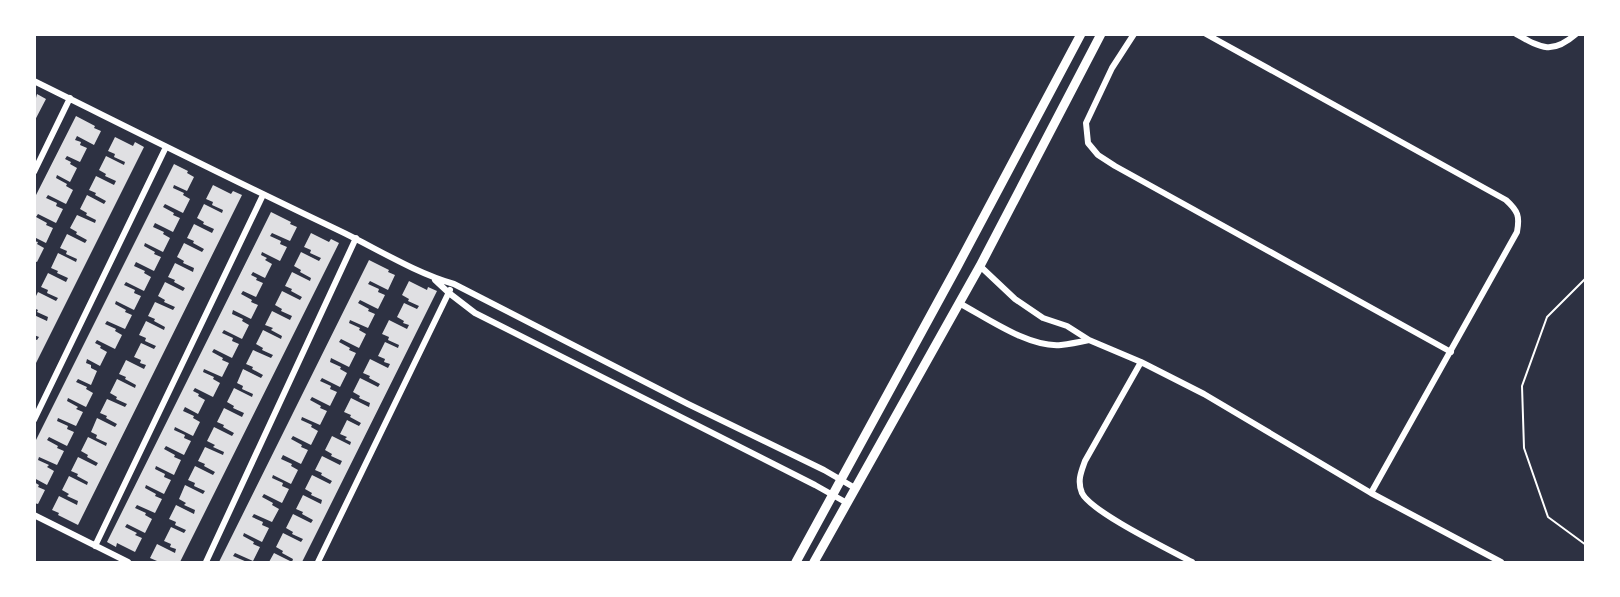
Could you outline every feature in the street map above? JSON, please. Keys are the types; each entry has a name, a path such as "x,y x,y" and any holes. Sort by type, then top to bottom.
{"main road":[{"path":"796,562 1081,34"},
{"path":"814,562 980,266 1101,34"}],"street":[{"path":"1134,34 1112,68 1086,123 1088,143 1098,155 1451,352"},
{"path":"1206,34 1506,200 1515,208 1520,220 1517,232 1371,493"},
{"path":"1516,34 1544,47 1555,47 1566,44 1576,34"},
{"path":"34,81 263,195 357,238 433,278 454,284 855,488"},
{"path":"34,172 70,98"},
{"path":"34,420 166,147"},
{"path":"95,546 263,195"},
{"path":"206,562 357,238"},
{"path":"980,266 1015,299 1043,318 1066,326 1089,340 1142,362 1204,394 1371,493 1501,562"},
{"path":"433,278 475,313 847,503"},
{"path":"318,562 454,284"},
{"path":"959,303 1036,342 1060,345 1089,340"},
{"path":"1142,362 1084,461 1079,478 1082,494 1090,504 1106,515 1192,562"},
{"path":"34,515 128,562"}],"path":[{"path":"1586,278 1547,317 1522,386 1524,448 1548,517 1586,545"}],"building":[{"path":"37,94 46,99 34,122 34,97 36,98"},
{"path":"76,116 101,131 94,145 77,136 75,140 87,148 80,162 67,156 65,159 77,168 70,182 57,175 56,178 73,190 66,204 48,195 46,198 63,209 56,223 38,214 36,217 53,228 46,243 34,237 34,199"},
{"path":"115,137 133,146 135,142 144,147 34,367 34,339 37,340 39,337 34,335 34,315 47,321 48,317 37,312 38,310 34,308 34,300 38,292 56,301 58,298 41,287 48,273 66,282 68,278 51,268 58,253 76,262 77,259 60,248 67,234 85,243 87,240 70,228 77,215 95,223 96,220 80,209 87,195 104,204 106,201 89,190 96,176 114,185 116,181 99,170 106,156 124,165 125,162 108,151"},
{"path":"174,164 194,177 187,191 174,185 173,188 190,199 183,213 165,204 163,207 180,218 173,232 155,223 153,227 170,238 163,252 145,243 144,246 161,257 154,271 136,262 134,266 151,277 144,291 126,282 124,285 141,296 134,310 116,301 115,304 132,315 125,329 107,321 105,324 122,335 115,349 97,340 95,343 107,352 100,366 87,359 86,363 97,371 91,385 78,379 76,382 93,393 86,407 68,398 67,401 83,412 76,426 58,418 57,421 74,432 67,446 49,437 47,440 64,451 57,465 39,457 38,460 49,465 47,467 54,471 47,485 34,478 34,444"},
{"path":"213,185 231,194 233,191 242,195 78,525 52,510 59,496 77,505 78,501 67,496 69,494 62,490 69,476 87,485 88,482 71,471 78,457 96,466 98,463 81,451 88,437 106,446 107,443 96,438 97,435 91,432 97,418 115,427 117,424 100,413 107,399 125,407 127,404 110,393 117,379 135,388 136,385 119,374 126,360 144,369 146,365 134,357 141,343 154,349 156,346 139,335 146,321 164,330 165,327 148,316 155,302 173,310 175,307 158,296 165,282 183,291 185,288 168,277 175,263 193,272 194,268 177,257 184,243 202,252 204,249 187,238 194,224 212,233 214,229 197,218 204,204 222,213 223,210 206,199"},
{"path":"271,212 297,227 290,241 272,233 270,236 287,247 280,261 262,252 261,255 267,258 265,260 272,264 265,278 253,272 251,275 263,283 256,297 243,291 241,294 258,305 251,319 233,310 232,314 249,325 242,339 224,330 222,333 239,344 232,358 214,349 212,352 229,363 222,377 204,369 203,372 220,383 213,397 195,388 193,391 205,400 198,414 185,407 183,411 200,422 193,436 175,427 174,430 191,441 184,455 166,446 164,449 181,460 174,475 156,466 155,469 171,480 164,494 146,485 145,488 162,499 155,513 137,505 135,508 152,519 145,533 127,524 125,527 142,538 135,552 117,543 116,547 107,542"},
{"path":"311,233 329,242 331,239 339,243 180,562 156,562 150,558 157,544 175,553 176,549 164,541 171,527 184,533 186,530 169,519 176,505 194,514 195,510 184,505 186,503 179,499 185,485 203,494 205,491 188,480 195,466 213,475 215,472 198,461 205,447 223,455 224,452 207,441 214,427 232,436 234,433 217,422 224,408 242,417 244,413 227,402 234,388 252,397 253,394 242,389 243,386 237,383 243,369 261,378 263,375 246,364 253,350 271,358 273,355 256,344 263,330 281,339 282,336 271,330 273,328 265,325 272,311 290,320 292,316 275,305 282,291 300,300 302,297 285,286 292,272 310,281 311,278 294,266 301,252 319,261 321,258 304,247"},
{"path":"34,241 44,248 37,262 34,261"},
{"path":"369,260 395,275 388,290 370,281 368,284 385,295 378,309 360,300 358,303 375,314 368,328 350,320 349,323 366,334 359,348 341,339 339,342 356,353 349,367 331,358 330,362 347,373 340,387 322,378 320,381 337,392 330,406 312,397 310,400 327,411 320,425 302,417 301,420 318,431 311,445 293,436 291,439 308,450 301,464 283,455 281,459 298,470 291,484 273,475 272,478 289,489 282,503 264,494 262,497 279,509 272,522 254,514 252,517 269,528 262,542 244,533 243,536 260,547 253,561 235,553 233,556 247,562 219,562"},
{"path":"409,281 427,290 428,287 437,291 302,562 292,562 293,559 276,547 283,533 301,542 303,539 286,528 293,514 311,523 313,520 296,509 303,495 321,504 322,500 305,489 312,475 330,484 332,481 315,470 322,456 340,465 342,461 325,450 332,436 350,445 351,442 345,439 347,437 340,434 347,420 359,426 361,423 344,412 351,398 369,407 370,403 353,392 360,378 378,387 380,384 363,373 370,359 388,368 390,364 378,356 385,342 398,348 399,345 382,334 389,320 407,329 409,325 397,317 404,303 417,309 419,306 402,295"},
{"path":"34,482 45,490 38,504 34,503"},
{"path":"274,553 292,562 269,562"}]}
